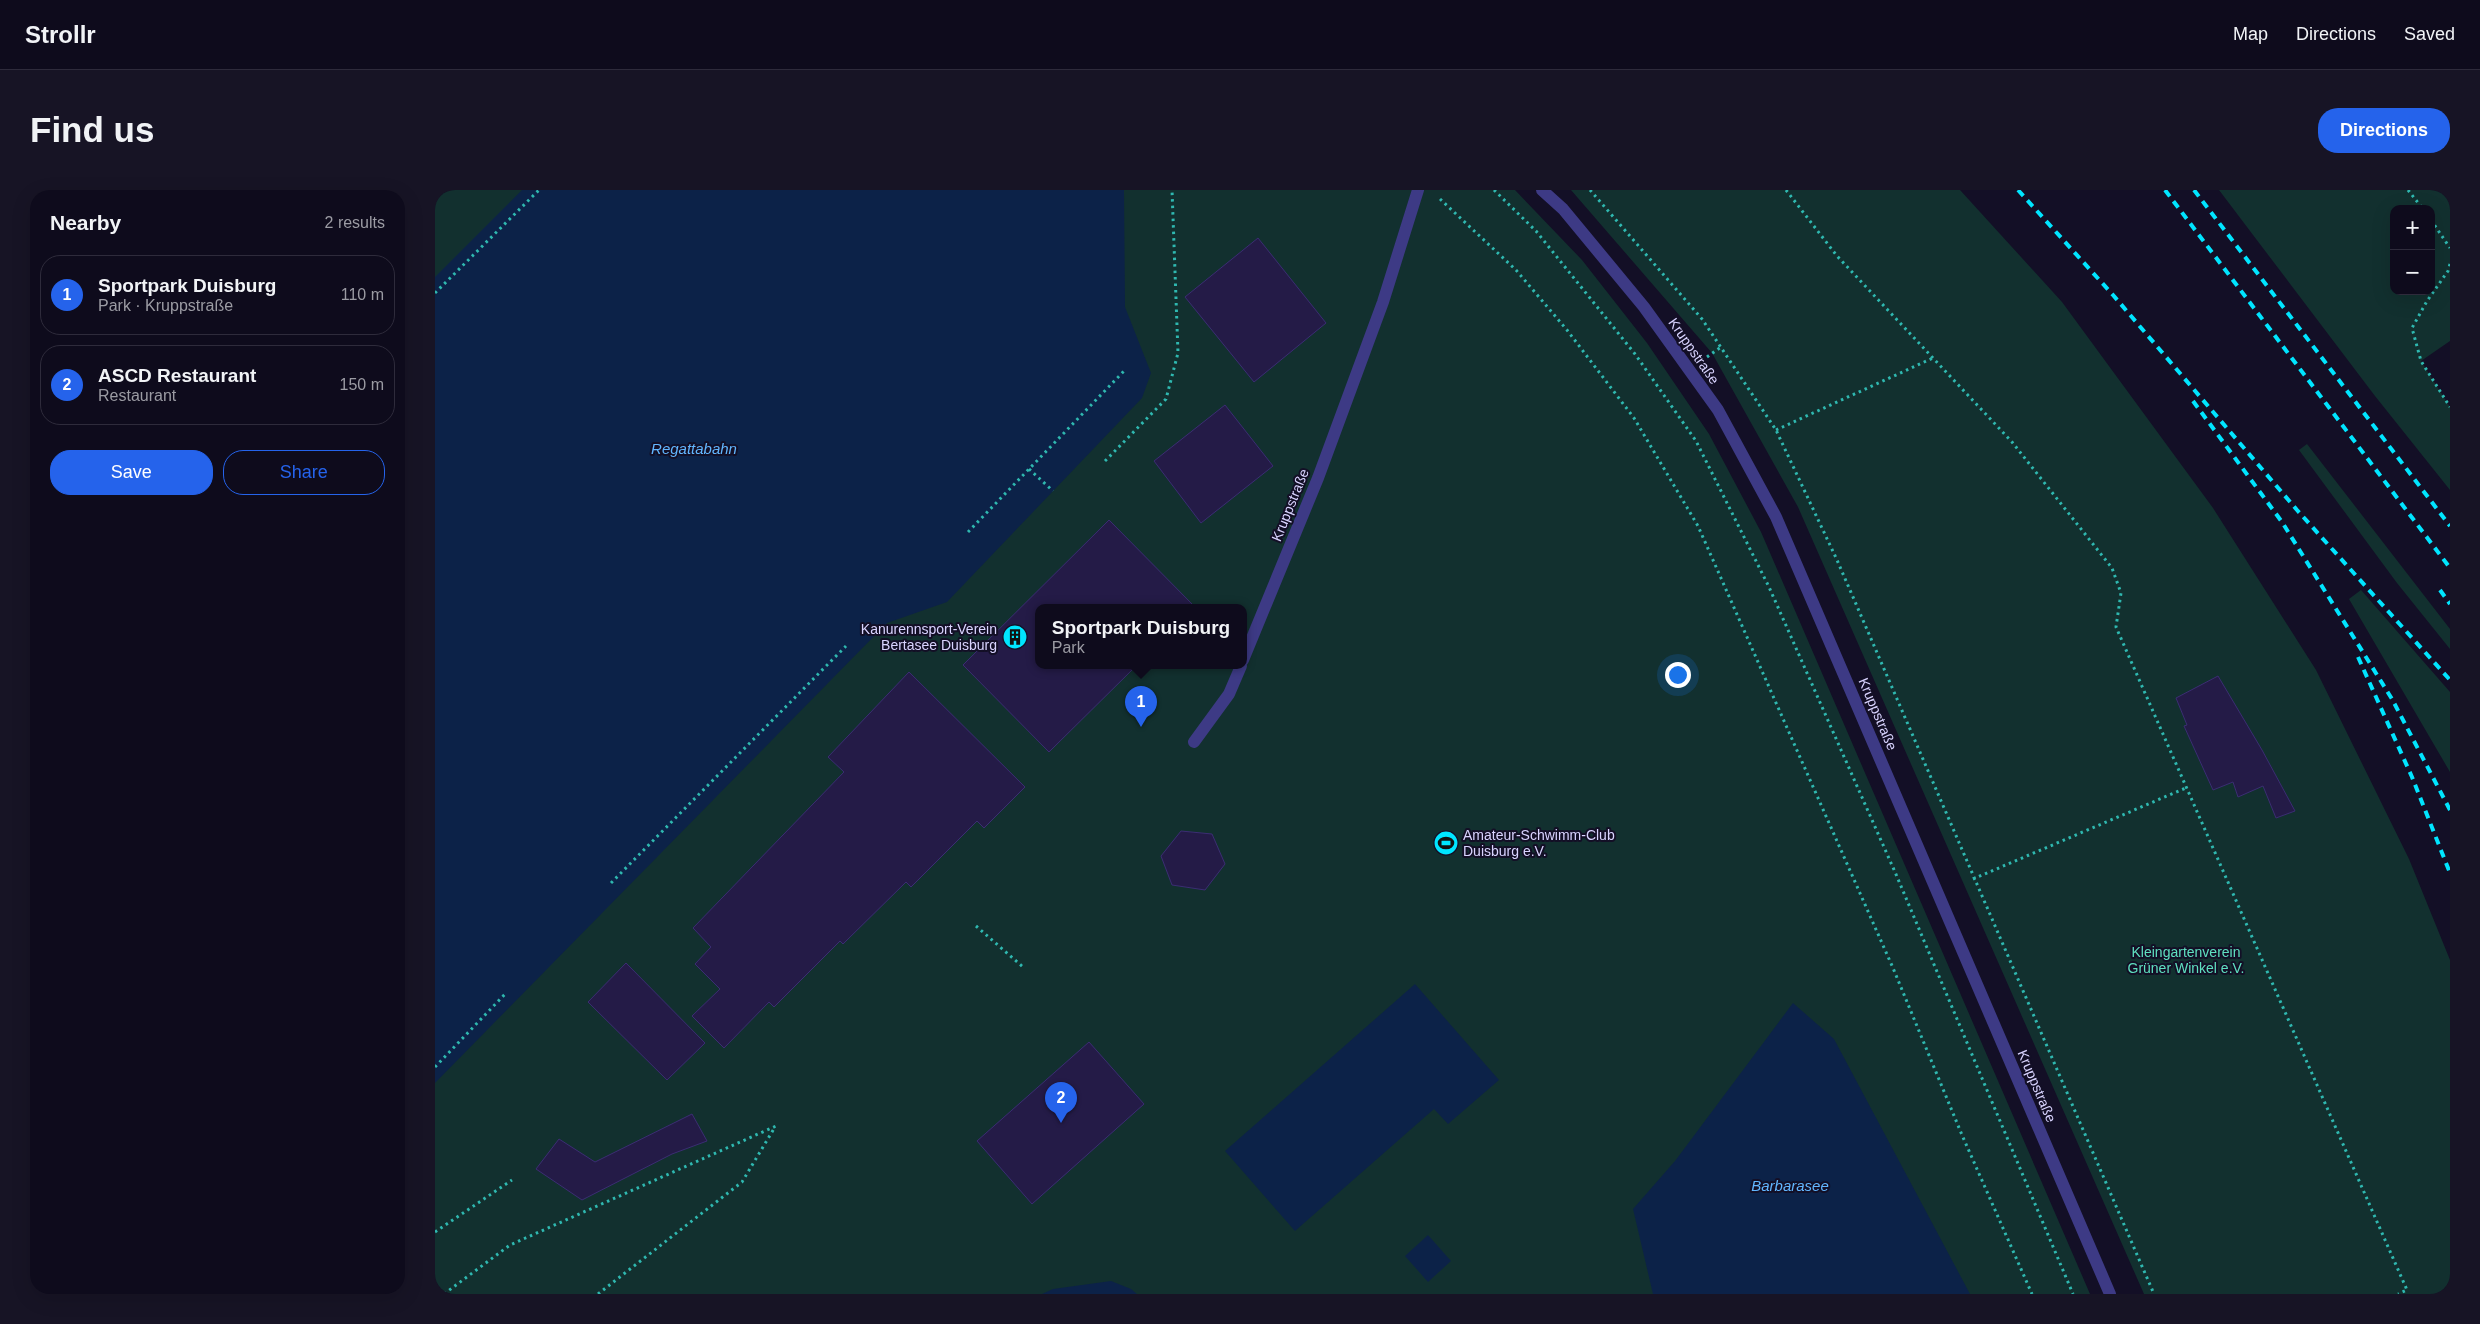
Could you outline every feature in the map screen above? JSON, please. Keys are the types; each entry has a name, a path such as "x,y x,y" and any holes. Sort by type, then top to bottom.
{"street":[{"name":"Kruppstraße","path":"1247,650 1321,469 1383,302 1419,190"},
{"name":"Kruppstraße","path":"1542,190 1563,209 1644,307 1717,410 1776,517 2110,1294"},
{"path":"1194,742 1229,694 1240,669"}],"path":[{"path":"435,293 539,190"},
{"path":"1105,461 1166,400 1178,353 1172,190"},
{"path":"1494,190 1536,231 1635,354 1697,441 1769,587 1895,872 2073,1294"},
{"path":"1590,190 1702,319 1776,430 1837,560 1973,879 2154,1294"},
{"path":"1786,190 1837,256 2013,442 2113,568 2121,593 2116,627 2188,787 2407,1290 2398,1294"},
{"path":"2409,190 2420,205"},
{"path":"1437,197 1516,270 1567,330 1634,418 1698,526 1893,968 1962,1135 2032,1294"},
{"path":"2435,226 2450,248"},
{"path":"2450,264 2448,271 2427,301 2412,328 2421,361 2450,407"},
{"path":"1712,353 1721,347"},
{"path":"1776,430 1933,358"},
{"path":"968,532 1125,370"},
{"path":"1029,469 1053,491"},
{"path":"611,883 846,646"},
{"path":"1973,879 2188,787"},
{"path":"976,926 1023,968"},
{"path":"435,1068 507,992"},
{"path":"444,1294 509,1245 776,1126 742,1182 598,1294"},
{"path":"435,1232 512,1180"}],"green space":[{"path":"435,190 1515,190 1582,260 1647,343 1709,434 1761,532 2090,1294 435,1294"},
{"name":"Kleingartenverein Grüner Winkel e.V.","path":"1571,190 1960,190 2062,302 2213,508 2316,670 2409,859 2450,960 2450,1294 2144,1294 1798,507 1712,353"},
{"path":"2219,190 2450,190 2450,341 2421,361 2450,407 2450,490 2375,396"},
{"path":"2307,444 2450,629 2450,649 2397,583 2299,450"},
{"path":"2361,590 2450,692 2450,772 2349,599"}],"water":[{"name":"Regattabahn","path":"522,190 1124,190 1125,307 1151,373 1142,398 947,602 887,623 435,1083 435,277"},
{"path":"1415,984 1499,1080 1448,1124 1434,1109 1295,1231 1225,1151"},
{"name":"Barbarasee","path":"1793,1003 1834,1039 1970,1294 1653,1294 1633,1209 1675,1161"},
{"path":"1428,1235 1451,1261 1428,1282 1405,1256"},
{"path":"1111,1281 1131,1289 1137,1294 1042,1294 1053,1289"}],"building":[{"path":"1258,238 1326,323 1254,382 1185,297"},
{"path":"1225,405 1273,466 1201,523 1154,461"},
{"name":"Kanurennsport-Verein Bertasee Duisburg","path":"1109,520 1192,604 1035,604 1035,669 1133,669 1049,752 963,665"},
{"path":"909,672 1025,787 984,828 977,821 911,887 906,882 843,944 840,941 774,1007 769,1002 724,1048 692,1016 720,989 695,964 711,947 693,928 844,772 828,757"},
{"path":"2218,676 2262,750 2295,811 2276,818 2263,786 2238,797 2233,782 2213,790 2184,726 2187,725 2176,698"},
{"path":"1181,831 1212,834 1225,864 1205,890 1172,885 1161,856"},
{"path":"626,963 705,1043 667,1080 588,1002"},
{"path":"1089,1042 1144,1104 1032,1204 977,1141"},
{"path":"692,1114 707,1141 672,1154 582,1200 536,1169 559,1139 595,1162"}],"railway":[{"path":"2018,190 2113,295 2297,510 2450,680"},
{"path":"2165,190 2450,568"},
{"path":"2194,190 2450,526"},
{"path":"2193,401 2282,522 2392,699 2450,810"},
{"path":"2440,590 2450,604"},
{"path":"2358,657 2412,777 2450,873"}],"place":[{"name":"Kanurennsport-Verein Bertasee Duisburg","path":"1015,637"},
{"name":"Sportpark Duisburg","path":"1141,727"},
{"name":"Amateur-Schwimm-Club Duisburg e.V.","path":"1446,843"},
{"name":"ASCD Restaurant","path":"1061,1123"}]}
